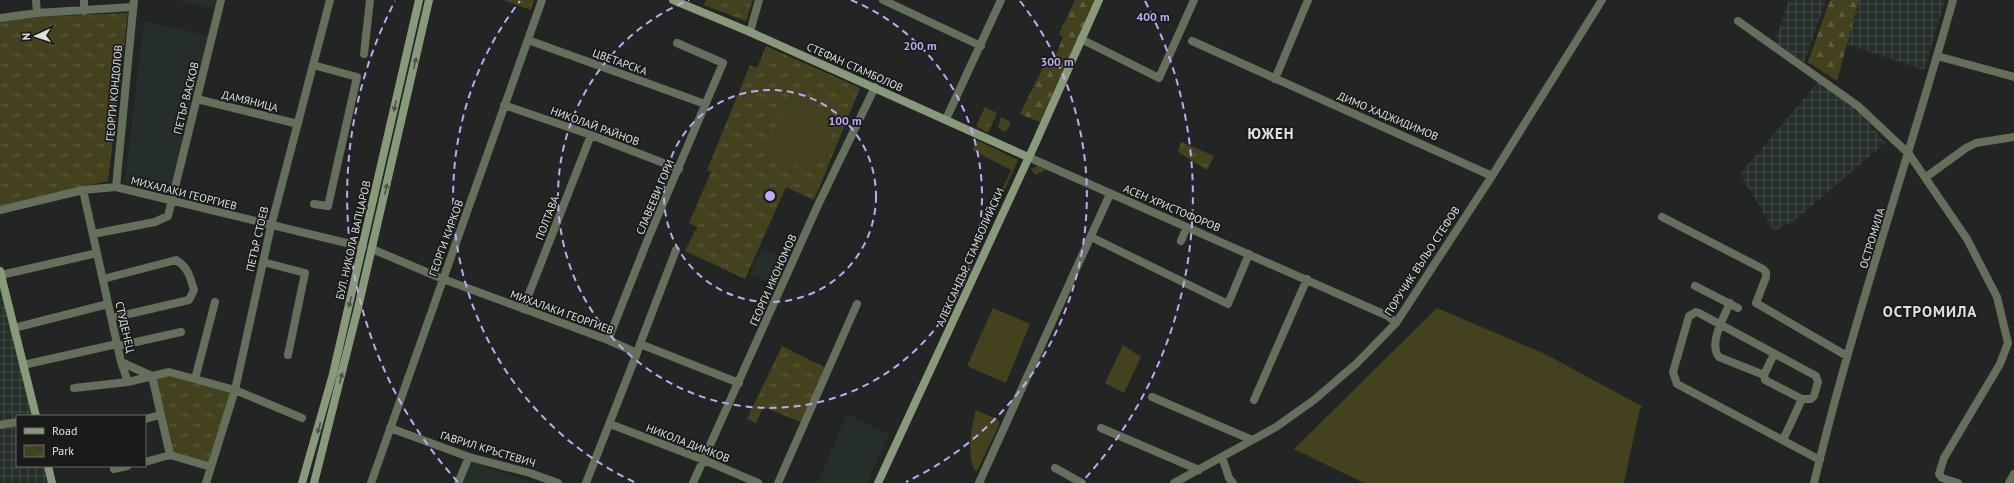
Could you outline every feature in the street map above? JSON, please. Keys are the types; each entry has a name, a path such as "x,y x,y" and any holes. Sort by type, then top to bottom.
{"street":[{"path":"36,0 37,13"},
{"path":"84,0 84,11"},
{"name":"ПЕТЪР ВАСКОВ","path":"93,234 155,222 168,216 173,202 221,0"},
{"name":"ПЕТЪР СТОЕВ","path":"206,483 235,390 271,226 330,0"},
{"path":"364,54 370,0"},
{"name":"БУЛ. НИКОЛА ВАПЦАРОВ","path":"302,483 333,374 419,0"},
{"name":"БУЛ. НИКОЛА ВАПЦАРОВ","path":"314,483 372,249 429,0"},
{"name":"ГЕОРГИ КИРКОВ","path":"371,483 542,0"},
{"name":"СТЕФАН СТАМБОЛОВ","path":"673,0 875,87 1028,157"},
{"path":"750,32 759,0"},
{"path":"883,0 981,46"},
{"path":"946,119 1002,0"},
{"name":"АЛЕКСАНДЪР СТАМБОЛИЙСКИ","path":"878,483 1099,0"},
{"path":"1081,39 1160,78 1194,0"},
{"path":"1274,79 1308,0"},
{"name":"ПОРУЧИК ВЪЛЬО СТЕФОВ","path":"1174,483 1276,427 1314,400 1357,363 1396,323 1492,176 1602,0"},
{"name":"ОСТРОМИЛА","path":"1814,483 1848,356 1938,56 1953,0"},
{"path":"0,18 37,13 84,11 133,4"},
{"name":"ГЕОРГИ КОНДОЛОВ","path":"116,187 133,4"},
{"path":"1738,21 1858,106 1909,154 1967,239 1997,297 2008,343 2000,364 1944,458 1939,470 1939,474 1942,478 1958,483"},
{"name":"ЦВЕТАРСКА","path":"528,40 705,104"},
{"name":"ДИМО ХАДЖИДИМОВ","path":"1192,41 1492,176"},
{"name":"СЛАВЕЕВИ ГОРИ","path":"608,340 723,63 677,43"},
{"path":"1938,56 2014,77"},
{"path":"313,65 357,77 328,206 314,204"},
{"name":"ГЕОРГИ ИКОНОМОВ","path":"693,483 808,227 875,87"},
{"name":"ДАМЯНИЦА","path":"197,99 298,124"},
{"name":"НИКОЛАЙ РАЙНОВ","path":"504,105 591,135 678,169"},
{"name":"ПОЛТАВА","path":"524,309 591,135"},
{"path":"1926,177 1966,148 1976,143 2014,137"},
{"name":"АСЕН ХРИСТОФОРОВ","path":"1028,157 1307,279 1388,316 1396,323"},
{"name":"МИХАЛАКИ ГЕОРГИЕВ","path":"0,210 83,190 116,187 362,247"},
{"name":"СТУДЕНЕЦ","path":"83,190 121,362 152,376"},
{"path":"979,483 1110,194"},
{"path":"1662,217 1763,269 1766,272 1766,277 1756,303 1848,356"},
{"path":"1181,240 1186,229 1189,228"},
{"path":"1091,237 1228,304 1249,254"},
{"name":"МИХАЛАКИ ГЕОРГИЕВ","path":"372,249 443,279 608,340 637,353"},
{"path":"586,483 676,250"},
{"path":"36,415 1,273 97,253"},
{"path":"103,279 176,260 184,265 190,274 194,290 188,300 112,318"},
{"path":"263,262 305,273 288,354"},
{"path":"1254,400 1307,279"},
{"path":"1695,286 1738,308"},
{"path":"196,379 215,302"},
{"path":"1730,303 1721,325 1715,348 1719,357 1764,375"},
{"path":"14,328 108,304"},
{"path":"778,483 857,304"},
{"path":"1774,354 1764,375 1765,380 1802,398 1811,399 1814,396 1818,382 1816,376 1699,313 1692,313 1689,316 1673,372 1674,380 1677,384 1820,460"},
{"path":"23,365 180,332"},
{"path":"640,344 739,383"},
{"path":"121,362 128,382"},
{"path":"74,388 128,382 169,372 235,390 302,418"},
{"path":"152,376 170,455"},
{"path":"1152,397 1252,440"},
{"path":"1783,440 1802,398"},
{"path":"146,419 160,415"},
{"path":"0,425 16,422"},
{"name":"НИКОЛА ДИМКОВ","path":"610,424 704,460 758,483"},
{"name":"ГАВРИЛ КРЪСТЕВИЧ","path":"390,428 469,457 530,473 558,483"},
{"path":"1101,428 1199,470"},
{"path":"146,462 170,455 211,467"},
{"path":"458,483 469,457"},
{"path":"1222,457 1229,478 1233,483"},
{"path":"48,467 52,483"},
{"path":"114,469 123,467"},
{"path":"1055,468 1082,483"},
{"path":"2009,483 2014,474"}],"shaded area":[{"path":"176,0 218,0 216,10"},
{"path":"1789,0 1826,0 1804,62 1775,42"},
{"path":"1859,0 1945,0 1924,70 1846,44"},
{"path":"144,21 210,36 169,194 127,185 125,180"},
{"path":"1818,82 1842,97 1862,114 1885,143 1794,221 1774,231 1740,174"},
{"path":"762,248 788,260 776,286 750,274"},
{"path":"0,287 34,415 16,415 16,467 47,467 52,483 0,483"},
{"path":"847,414 889,435 868,483 817,483"},
{"path":"468,461 534,483 459,483"}],"green space":[{"path":"503,0 534,0 531,10"},
{"path":"706,0 753,0 746,21 704,5"},
{"path":"1075,0 1096,0 1040,122 1020,114 1045,63 1052,65 1063,37 1059,34"},
{"path":"1830,0 1859,0 1837,81 1808,62"},
{"path":"128,13 108,181 0,206 0,22 37,17"},
{"path":"766,46 860,88 814,200 786,187 745,279 685,251 697,227 689,223 711,172 707,170 750,65 757,68","holes":["792,95 838,117 812,173 767,152"]},
{"path":"792,95 838,117 812,174 767,152"},
{"path":"985,107 997,113 988,133 976,126"},
{"path":"1001,117 1011,122 1006,132 998,128"},
{"path":"977,140 1018,160 943,327 941,326 1011,170 972,150"},
{"path":"1181,142 1214,156 1207,170 1178,152"},
{"path":"1038,166 1046,170 1035,175 1031,169"},
{"path":"993,308 1030,324 1006,383 967,366"},
{"path":"1437,308 1545,354 1643,407 1640,408 1624,483 1364,483 1294,449"},
{"path":"1123,345 1141,357 1124,393 1105,383"},
{"path":"782,346 826,368 801,422 763,407 756,423 747,419"},
{"path":"169,372 235,390 211,467 170,455 152,376"},
{"path":"976,410 997,419 1000,423 977,471 974,470 970,448 971,432"}],"district":[{"name":"ЮЖЕН","path":"1271,134"},
{"name":"ОСТРОМИЛА","path":"1930,312"}]}
